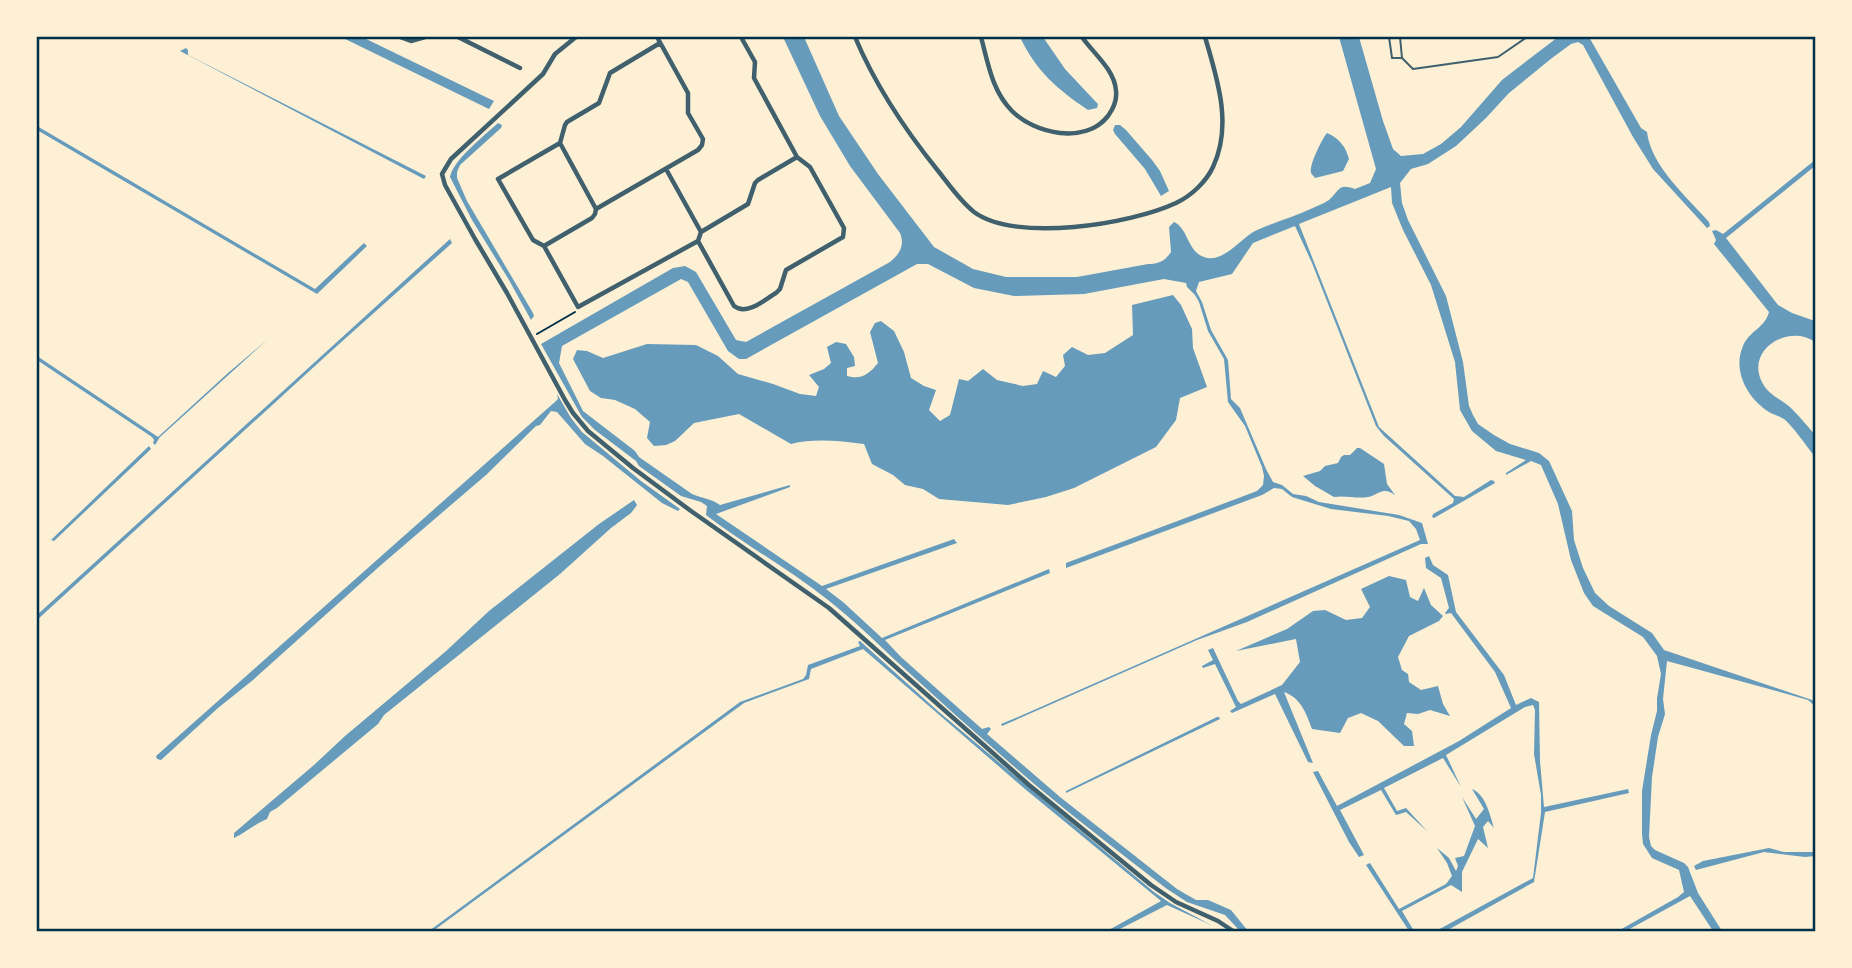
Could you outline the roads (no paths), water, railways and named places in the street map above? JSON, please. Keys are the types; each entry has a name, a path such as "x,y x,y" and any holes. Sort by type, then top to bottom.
{"street":[{"path":"400,37 411,41 425,37"},
{"path":"458,37 520,68"},
{"path":"576,37 555,54 544,74 448,162 442,174 451,196 573,413 588,431 633,468 829,608 1029,785 1151,885 1176,902 1218,921 1233,931"},
{"path":"698,241 734,306 743,310 776,293 786,270 841,240 845,234 810,167 797,157 754,78 755,62 741,37"},
{"path":"855,37 886,99 911,137 958,196 975,213 996,223 1027,229 1086,225 1154,212 1179,202 1198,188 1213,168 1222,132 1220,96 1205,37"},
{"path":"981,37 997,90 1010,109 1039,128 1067,134 1091,130 1111,112 1115,101 1116,91 1110,72 1082,37"},
{"path":"596,208 698,150 702,145 703,139 688,113 688,93 658,39 610,73 600,103 567,122 560,143 498,179 533,240 544,246 578,307 698,241 701,232 748,204 758,180 797,157"},
{"path":"544,246 592,218 596,208 560,143"},
{"path":"666,169 701,232"}],"lane":[{"path":"1389,37 1392,58 1402,58"},
{"path":"1400,37 1402,58 1413,69 1498,57 1527,37"}],"water":[{"path":"341,37 362,37 494,101 489,109"},
{"path":"783,37 804,37 839,116 878,174 934,247 973,269 1006,277 1077,277 1161,261 1171,252 1169,227 1174,222 1182,229 1198,254 1218,257 1255,231 1326,202 1342,187 1355,189 1370,183 1376,169 1339,37 1359,37 1383,121 1393,149 1401,156 1423,154 1441,144 1461,127 1502,80 1558,37 1589,37 1641,128 1647,132 1650,145 1662,169 1710,226 1707,228 1653,169 1583,45 1578,42 1552,58 1509,93 1456,146 1428,164 1411,169 1400,183 1402,203 1446,296 1473,415 1478,424 1494,435 1510,444 1539,453 1549,461 1572,511 1574,540 1595,593 1609,606 1652,633 1664,650 1815,701 1815,706 1808,700 1667,661 1663,699 1665,714 1658,737 1652,777 1649,837 1655,850 1688,867 1698,893 1722,931 1713,931 1690,896 1626,931 1618,931 1684,892 1679,870 1652,858 1643,844 1642,791 1661,674 1657,656 1643,637 1593,606 1584,593 1571,560 1558,504 1541,465 1531,461 1506,475 1526,460 1496,451 1472,431 1460,410 1455,362 1431,285 1392,203 1391,187 1299,224 1379,427 1455,496 1464,497 1491,480 1495,483 1432,517 1453,503 1454,499 1376,426 1295,226 1253,243 1232,274 1199,282 1196,291 1211,330 1228,360 1231,399 1240,408 1273,482 1293,494 1319,502 1399,515 1422,523 1428,544 1421,544 1247,622 1197,640 1002,726 1001,724 1420,540 1416,529 1409,521 1331,509 1292,497 1282,489 1274,488 1262,495 1066,568 1066,563 1257,491 1263,485 1262,467 1245,426 1228,402 1224,359 1208,331 1199,302 1186,283 1164,279 1084,294 1014,296 974,288 928,264 917,264 746,359 739,359 728,351 688,282 681,279 562,346 559,363 583,411 639,457 692,494 720,505 790,485 716,514 822,586 954,539 957,543 826,589 882,638 1049,569 1050,573 885,640 982,729 989,727 991,729 987,734 1060,797 1177,889 1196,900 1208,900 1231,910 1248,931 1240,931 1225,915 1187,902 1167,889 1029,779 828,600 706,515 707,506 681,496 595,430 582,417 541,344 673,268 685,266 696,272 736,340 746,342 890,262 901,249 900,233 850,166 820,116"},
{"path":"1020,37 1043,37 1065,69 1098,104 1097,108 1088,110 1057,87 1040,70"},
{"path":"186,48 188,55 426,176 424,179 180,51"},
{"path":"498,123 502,125 501,128 460,165 457,178 467,201 533,313 531,320 450,177 463,156"},
{"path":"1115,125 1126,130 1152,160 1169,191 1161,196 1145,169 1115,134"},
{"path":"37,126 315,289 364,243 367,246 317,294 37,130"},
{"path":"1327,133 1341,143 1349,159 1343,171 1315,178 1311,173 1312,164"},
{"path":"1815,160 1815,166 1726,238 1778,305 1815,321 1815,342 1794,336 1773,342 1765,349 1758,368 1767,390 1793,410 1815,435 1815,457 1787,422 1761,406 1744,384 1739,365 1743,346 1764,322 1769,312 1714,244 1716,240 1712,231 1723,234"},
{"path":"450,239 452,243 37,620 37,615"},
{"path":"1173,295 1181,305 1192,329 1193,348 1207,387 1180,398 1176,420 1156,447 1074,488 1008,505 939,499 923,489 905,485 872,464 864,444 818,441 791,444 739,414 694,423 675,441 654,446 647,438 650,422 635,409 615,400 601,398 590,391 573,359 577,350 603,358 647,344 696,345 718,356 738,374 800,394 816,396 819,387 809,375 831,363 827,347 836,342 846,344 854,357 855,366 847,368 847,376 861,377 875,367 878,363 870,332 875,323 881,321 894,331 904,352 911,378 936,390 929,410 940,421 950,415 959,379 968,381 983,369 997,380 1023,386 1037,384 1043,371 1056,377 1065,366 1063,355 1072,347 1088,355 1105,353 1133,335 1132,305"},
{"path":"268,339 160,437 155,445 152,437 37,360 37,356 158,437"},
{"path":"557,394 582,432 680,509 678,511 662,503 585,444 557,412 551,411 540,425 486,475 161,760 157,759 156,756 556,401"},
{"path":"149,446 151,449 54,541 51,540"},
{"path":"1357,448 1384,464 1387,484 1395,495 1384,491 1360,498 1334,497 1303,476 1338,463 1341,457 1350,455"},
{"path":"634,500 637,505 631,513 560,574 384,715 378,724 270,812 267,819 234,838 234,833 489,611 599,524"},
{"path":"1429,556 1433,565 1448,575 1456,612 1504,675 1516,705 1531,698 1539,702 1544,807 1628,789 1629,793 1545,812 1534,882 1446,931 1436,931 1533,878 1541,795 1534,754 1533,705 1525,707 1446,755 1461,787 1443,758 1384,788 1397,811 1406,808 1427,831 1406,812 1396,815 1381,790 1340,810 1364,855 1359,857 1313,772 1318,771 1337,806 1459,741 1511,708 1495,672 1451,613 1445,613 1449,608 1441,578 1426,568 1425,558"},
{"path":"1389,576 1406,580 1410,597 1418,601 1424,588 1431,605 1443,616 1439,621 1409,636 1398,657 1402,670 1408,674 1409,682 1421,690 1438,686 1450,716 1430,710 1418,714 1407,713 1404,724 1412,731 1414,746 1404,746 1378,721 1361,713 1348,718 1340,733 1312,729 1299,702 1284,692 1313,763 1308,762 1275,694 1232,713 1230,711 1236,707 1215,664 1203,668 1202,666 1213,660 1208,650 1213,648 1241,704 1282,685 1300,662 1296,639 1236,651 1287,629 1313,611 1325,610 1346,620 1362,618 1370,607 1361,589"},
{"path":"860,641 939,712 1154,892 1211,925 1167,905 1116,931 1107,931 1161,901 1025,789 863,649 811,669 809,679 744,703 433,931 429,931 740,702 803,679 808,665 860,646"},
{"path":"1217,717 1220,719 1066,793 1066,791"},
{"path":"1472,789 1484,801 1494,828 1488,821 1483,827 1488,848 1478,839 1462,872 1462,892 1451,885 1402,911 1414,931 1409,931 1366,865 1370,863 1399,909 1446,884 1452,876 1437,848 1449,858 1456,871 1458,866 1455,858 1464,856 1475,826 1462,797 1476,819 1484,809"},
{"path":"1769,848 1784,852 1815,852 1815,856 1764,852 1696,870 1694,866 1703,861"}]}
